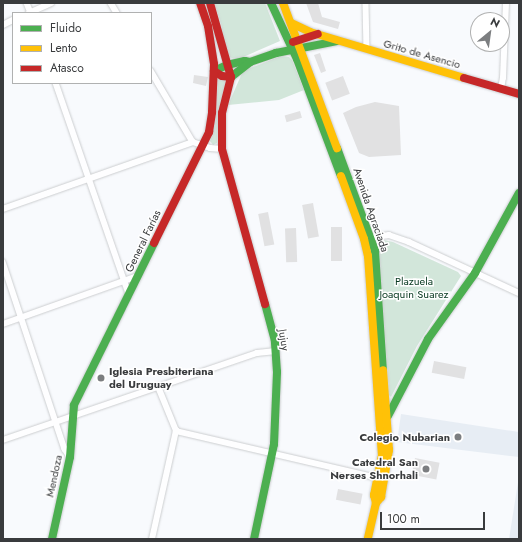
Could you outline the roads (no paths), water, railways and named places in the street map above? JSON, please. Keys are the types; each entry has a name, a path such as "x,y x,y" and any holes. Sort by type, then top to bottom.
{"street":[{"path":"32,12 51,3"},
{"path":"111,3 116,12"},
{"name":"General Farías","path":"72,417 78,397 202,146 211,120 214,71 208,26 200,3"},
{"path":"210,3 231,77"},
{"name":"Avenida Agraciada","path":"271,3 294,48 377,264 387,419 388,463 381,498 376,504"},
{"name":"Avenida Agraciada","path":"283,3 297,40 294,48"},
{"path":"366,3 367,49"},
{"path":"501,89 503,78 506,3"},
{"path":"3,25 12,20"},
{"name":"Grito de Asencio","path":"291,23 339,41 519,94"},
{"path":"297,40 319,34"},
{"path":"214,71 222,76 231,77 250,62 276,53 294,48 339,41"},
{"path":"214,71 227,65 245,61 250,62"},
{"path":"152,73 193,142 202,146 222,149"},
{"name":"Jujuy","path":"231,77 222,113 222,149 276,351 277,372 272,454 254,539"},
{"path":"56,84 129,294"},
{"path":"3,208 193,142"},
{"path":"387,419 428,339 475,273 519,195"},
{"path":"368,238 389,235 409,242 519,293"},
{"name":"Avenida Agraciada","path":"368,238 382,455 374,495 376,504 368,539"},
{"path":"3,262 56,422 70,457"},
{"path":"3,324 138,276"},
{"path":"3,440 257,353 276,351"},
{"path":"152,539 176,431 158,387"},
{"name":"Mendoza","path":"52,539 70,457 72,417"},
{"path":"176,431 378,478"}],"place":[{"name":"Iglesia Presbiteriana del Uruguay","path":"101,378"},
{"name":"Colegio Nubarian","path":"458,437"},
{"name":"Catedral San Nerses Shnorhali","path":"426,469"}],"park label":[{"name":"Plazuela Joaquin Suarez","path":"414,288"}]}
